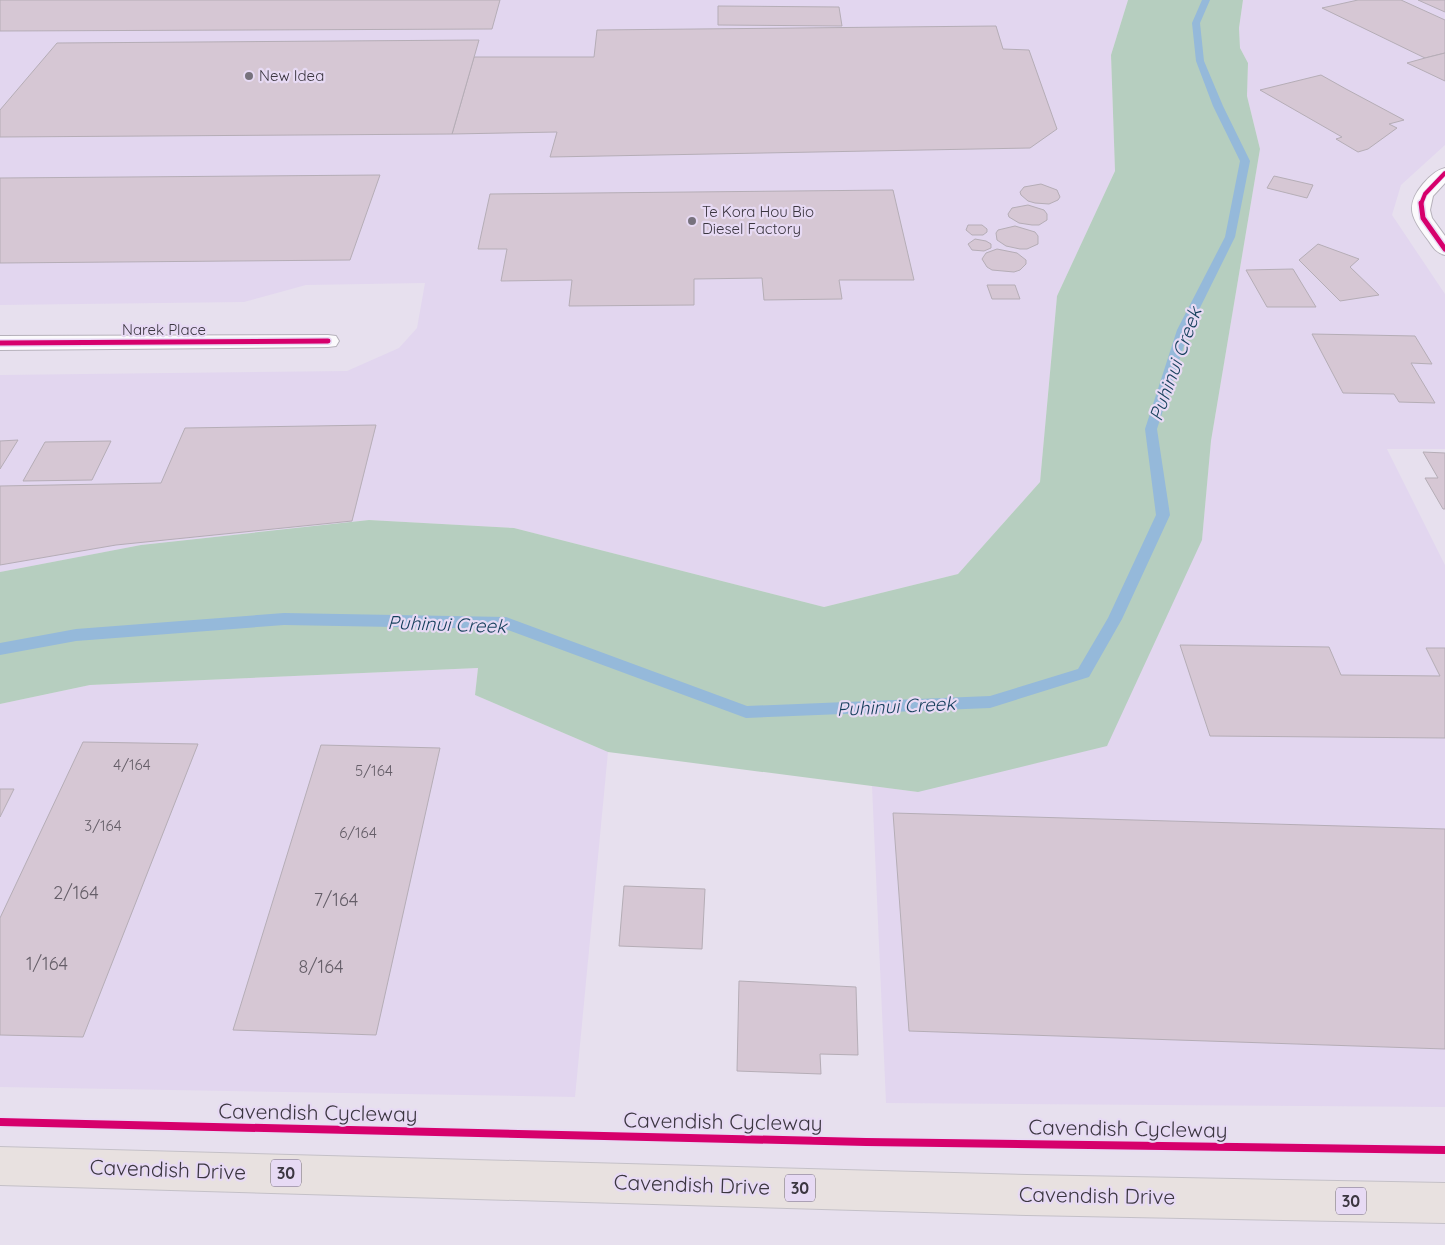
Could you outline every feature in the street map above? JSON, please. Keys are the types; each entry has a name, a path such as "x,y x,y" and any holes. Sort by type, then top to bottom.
{"main road":[{"name":"Cavendish Drive","path":"0,1166 1027,1194 1445,1203"}],"street":[{"path":"1445,173 1427,188 1420,203 1421,217 1445,250"},
{"name":"Narek Place","path":"0,343 328,341"}],"shaded area":[{"path":"0,0 1128,0 1111,55 1115,171 1057,296 1040,482 958,574 824,607 514,528 369,520 141,545 0,572 0,375 347,371 399,348 417,328 425,283 306,285 244,302 0,305"},
{"path":"1243,0 1445,0 1445,145 1401,185 1392,215 1445,294 1445,449 1387,449 1445,565 1445,1107 886,1103 872,786 918,792 1202,540 1211,441 1260,149 1247,96 1248,63 1240,48 1239,28"},
{"path":"478,668 475,695 608,752 575,1097 0,1087 0,704 90,685"}],"green space":[{"path":"1128,0 1243,0 1239,28 1240,48 1248,63 1247,96 1260,149 1211,441 1202,540 1107,746 918,792 608,752 475,695 478,668 90,685 0,704 0,572 141,545 369,520 514,528 824,607 958,574 1040,482 1057,296 1115,171 1111,55"}],"building":[{"path":"0,0 500,0 492,29 0,31"},
{"path":"1358,0 1401,0 1445,20 1445,53 1425,58 1322,8"},
{"path":"1418,0 1445,0 1445,12"},
{"path":"718,6 839,7 842,26 718,25"},
{"path":"996,26 1003,49 1029,50 1057,129 1030,148 550,157 557,132 452,134 474,57 594,57 597,30"},
{"name":"New Idea","path":"479,40 452,134 0,137 0,110 57,43"},
{"path":"1445,53 1445,81 1407,63 1425,58"},
{"path":"1321,75 1404,120 1389,124 1397,128 1368,149 1358,152 1336,139 1342,137 1260,90"},
{"path":"380,175 350,260 0,263 0,178"},
{"path":"1274,176 1313,185 1307,198 1267,188"},
{"path":"1041,184 1057,190 1060,197 1058,200 1049,204 1035,203 1028,201 1021,195 1020,192 1024,187"},
{"name":"Te Kora Hou Bio Diesel Factory","path":"893,190 914,280 839,280 842,299 764,300 762,278 694,279 694,305 569,306 572,280 501,281 507,249 478,249 490,194"},
{"path":"1028,205 1044,210 1047,214 1047,220 1039,225 1032,225 1019,223 1009,217 1008,214 1012,208"},
{"path":"968,225 982,225 987,229 987,232 983,235 972,235 966,230"},
{"path":"1015,226 1035,232 1038,236 1038,244 1027,249 1020,249 1006,246 997,240 996,233 998,230"},
{"path":"975,239 986,241 991,244 991,248 984,251 972,250 968,244"},
{"path":"1318,244 1359,259 1350,267 1379,295 1340,301 1299,260"},
{"path":"997,249 1017,253 1026,260 1026,264 1020,270 1014,272 992,270 987,267 982,259 986,253"},
{"path":"1293,269 1316,307 1267,307 1246,270"},
{"path":"987,285 1015,285 1020,299 992,299"},
{"path":"1312,334 1415,336 1432,364 1411,363 1435,403 1399,402 1394,394 1343,393"},
{"path":"376,425 352,521 116,545 0,565 0,486 161,483 185,428"},
{"path":"18,440 0,469 0,441"},
{"path":"111,441 92,480 23,481 45,442"},
{"path":"1423,452 1445,453 1445,509 1443,509 1425,478 1438,478"},
{"path":"1180,645 1329,647 1341,675 1440,676 1426,648 1445,648 1445,738 1210,736"},
{"path":"83,742 198,744 83,1037 0,1035 0,918"},
{"path":"321,745 440,748 376,1035 233,1030"},
{"path":"0,789 14,789 0,817"},
{"path":"893,813 1445,829 1445,1049 909,1031"},
{"path":"624,886 705,889 702,949 619,946"},
{"path":"739,981 856,987 858,1055 820,1054 821,1074 737,1071"}],"waterway":[{"name":"Puhinui Creek","path":"0,649 76,635 284,619 506,623 746,712 990,702 1083,673 1115,619 1163,515 1151,429 1183,330 1230,237 1245,161 1218,106 1200,61 1196,23 1206,0"}],"cycle path":[{"path":"1445,173 1425,194 1420,210 1428,227 1445,249"},
{"path":"0,343 328,341"},
{"name":"Cavendish Cycleway","path":"0,1122 866,1142 1445,1150"}],"place":[{"name":"New Idea","path":"249,76"},
{"name":"Te Kora Hou Bio Diesel Factory","path":"692,221"}]}
